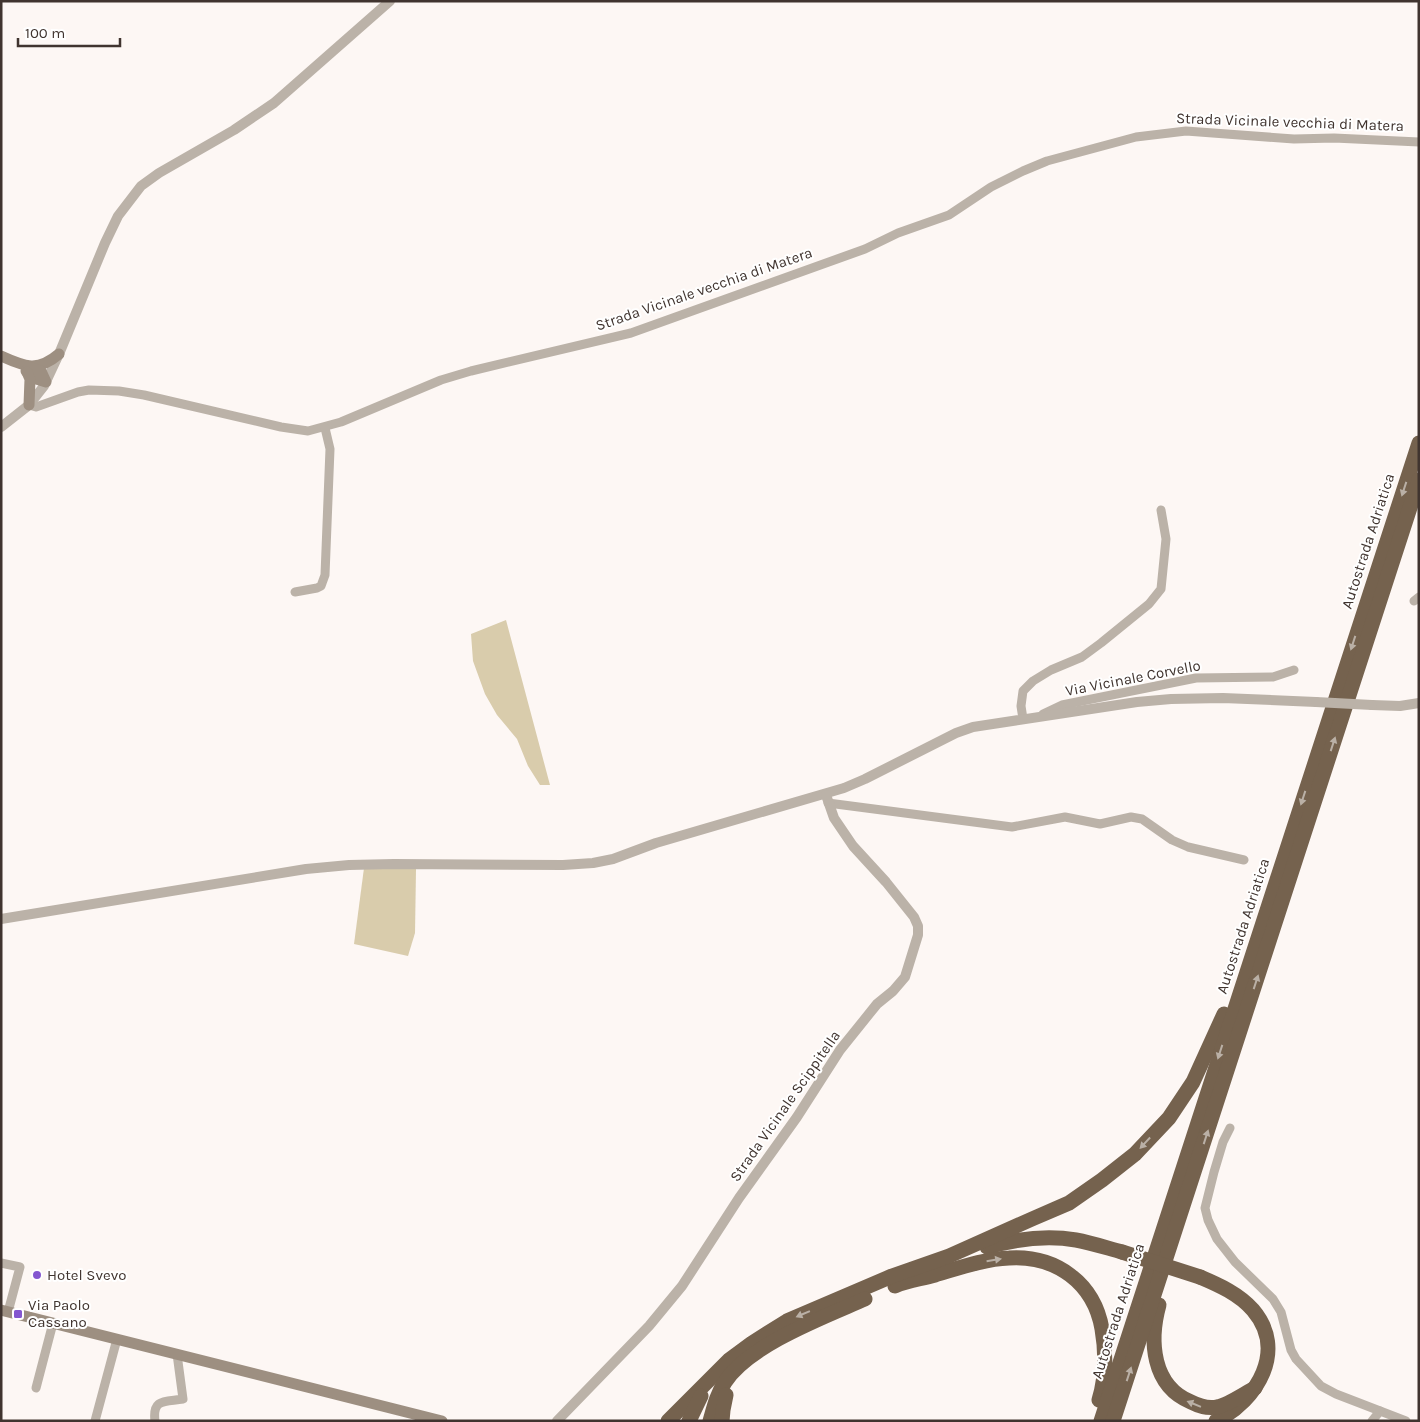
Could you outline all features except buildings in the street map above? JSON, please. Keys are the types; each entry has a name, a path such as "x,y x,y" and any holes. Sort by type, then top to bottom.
{"highway":[{"name":"Autostrada Adriatica","path":"1101,1421 1419,442"},
{"name":"Autostrada Adriatica","path":"1114,1421 1419,480"},
{"path":"710,1421 717,1397 725,1382 749,1357 772,1343 898,1279 1069,1203 1135,1154 1169,1118 1192,1082 1214,1036 1291,832"},
{"path":"1198,1165 1157,1312 1154,1344 1156,1363 1164,1380 1174,1394 1203,1407 1218,1407 1255,1388"},
{"path":"668,1421 729,1360 787,1321 950,1259 1004,1242 1051,1238 1077,1240 1200,1277 1222,1287 1242,1300 1252,1310 1267,1334 1269,1345 1267,1361 1262,1376 1255,1388 1239,1404 1216,1421"},
{"path":"898,1279 933,1275 960,1267 1011,1258 1035,1259 1065,1271 1077,1280 1093,1300 1099,1312 1103,1331 1104,1373 1101,1396 1093,1421"},
{"path":"722,1421 724,1402 737,1368"},
{"path":"689,1421 710,1379"}],"main road":[{"path":"24,367 43,365 59,354"},
{"path":"1,356 24,367 41,371 46,382"},
{"path":"24,367 30,379 30,405"},
{"path":"5,1311 442,1421"}],"street":[{"path":"30,405 46,382 112,229 124,208 141,186 159,173 234,130 274,103 390,1"},
{"name":"Strada Vicinale vecchia di Matera","path":"1,427 30,405 36,407 67,395 89,390 119,391 144,395 295,430 308,431 324,428 441,380 507,361 631,333 801,273 865,249 898,233 949,215 991,187 1023,171 1068,154 1148,135 1186,130 1294,139 1334,138 1419,142"},
{"path":"295,592 321,586 325,575 330,449 324,428"},
{"path":"1023,719 1021,706 1023,691 1033,681 1050,670 1082,657 1149,604 1161,589 1166,539 1162,510"},
{"name":"Via Vicinale Corvello","path":"1038,717 1062,705 1196,678 1273,677 1294,670"},
{"path":"1,919 297,870 328,867 394,864 593,864 613,859 656,843 827,799 963,730 1023,719 1172,698 1222,698 1372,706 1400,706 1419,703"},
{"path":"827,799 1012,828 1065,817 1100,824 1131,817 1142,819 1172,840 1188,848 1244,860"},
{"name":"Strada Vicinale Scippitella","path":"557,1421 649,1326 682,1286 739,1198 802,1110 840,1050 877,1004 893,991 905,977 917,942 918,926 914,917 886,882 853,846 834,818 827,799"},
{"path":"1230,1128 1218,1157 1205,1208 1208,1220 1217,1239 1235,1262 1273,1299 1281,1312 1291,1350 1296,1359 1321,1386 1336,1394 1406,1421"},
{"path":"1,1263 20,1267 5,1311"},
{"path":"36,1388 53,1323"},
{"path":"95,1421 116,1339"},
{"path":"155,1421 154,1411 158,1404 183,1399 177,1354"},
{"path":"1372,1421 1380,1411"}],"shaded area":[{"path":"506,620 550,785 540,785 528,766 517,739 497,715 485,694 473,661 471,634"},
{"path":"364,868 416,869 415,933 408,956 354,944"}],"place":[{"name":"Hotel Svevo","path":"37,1275"},
{"name":"Via Paolo Cassano","path":"18,1314"}]}
